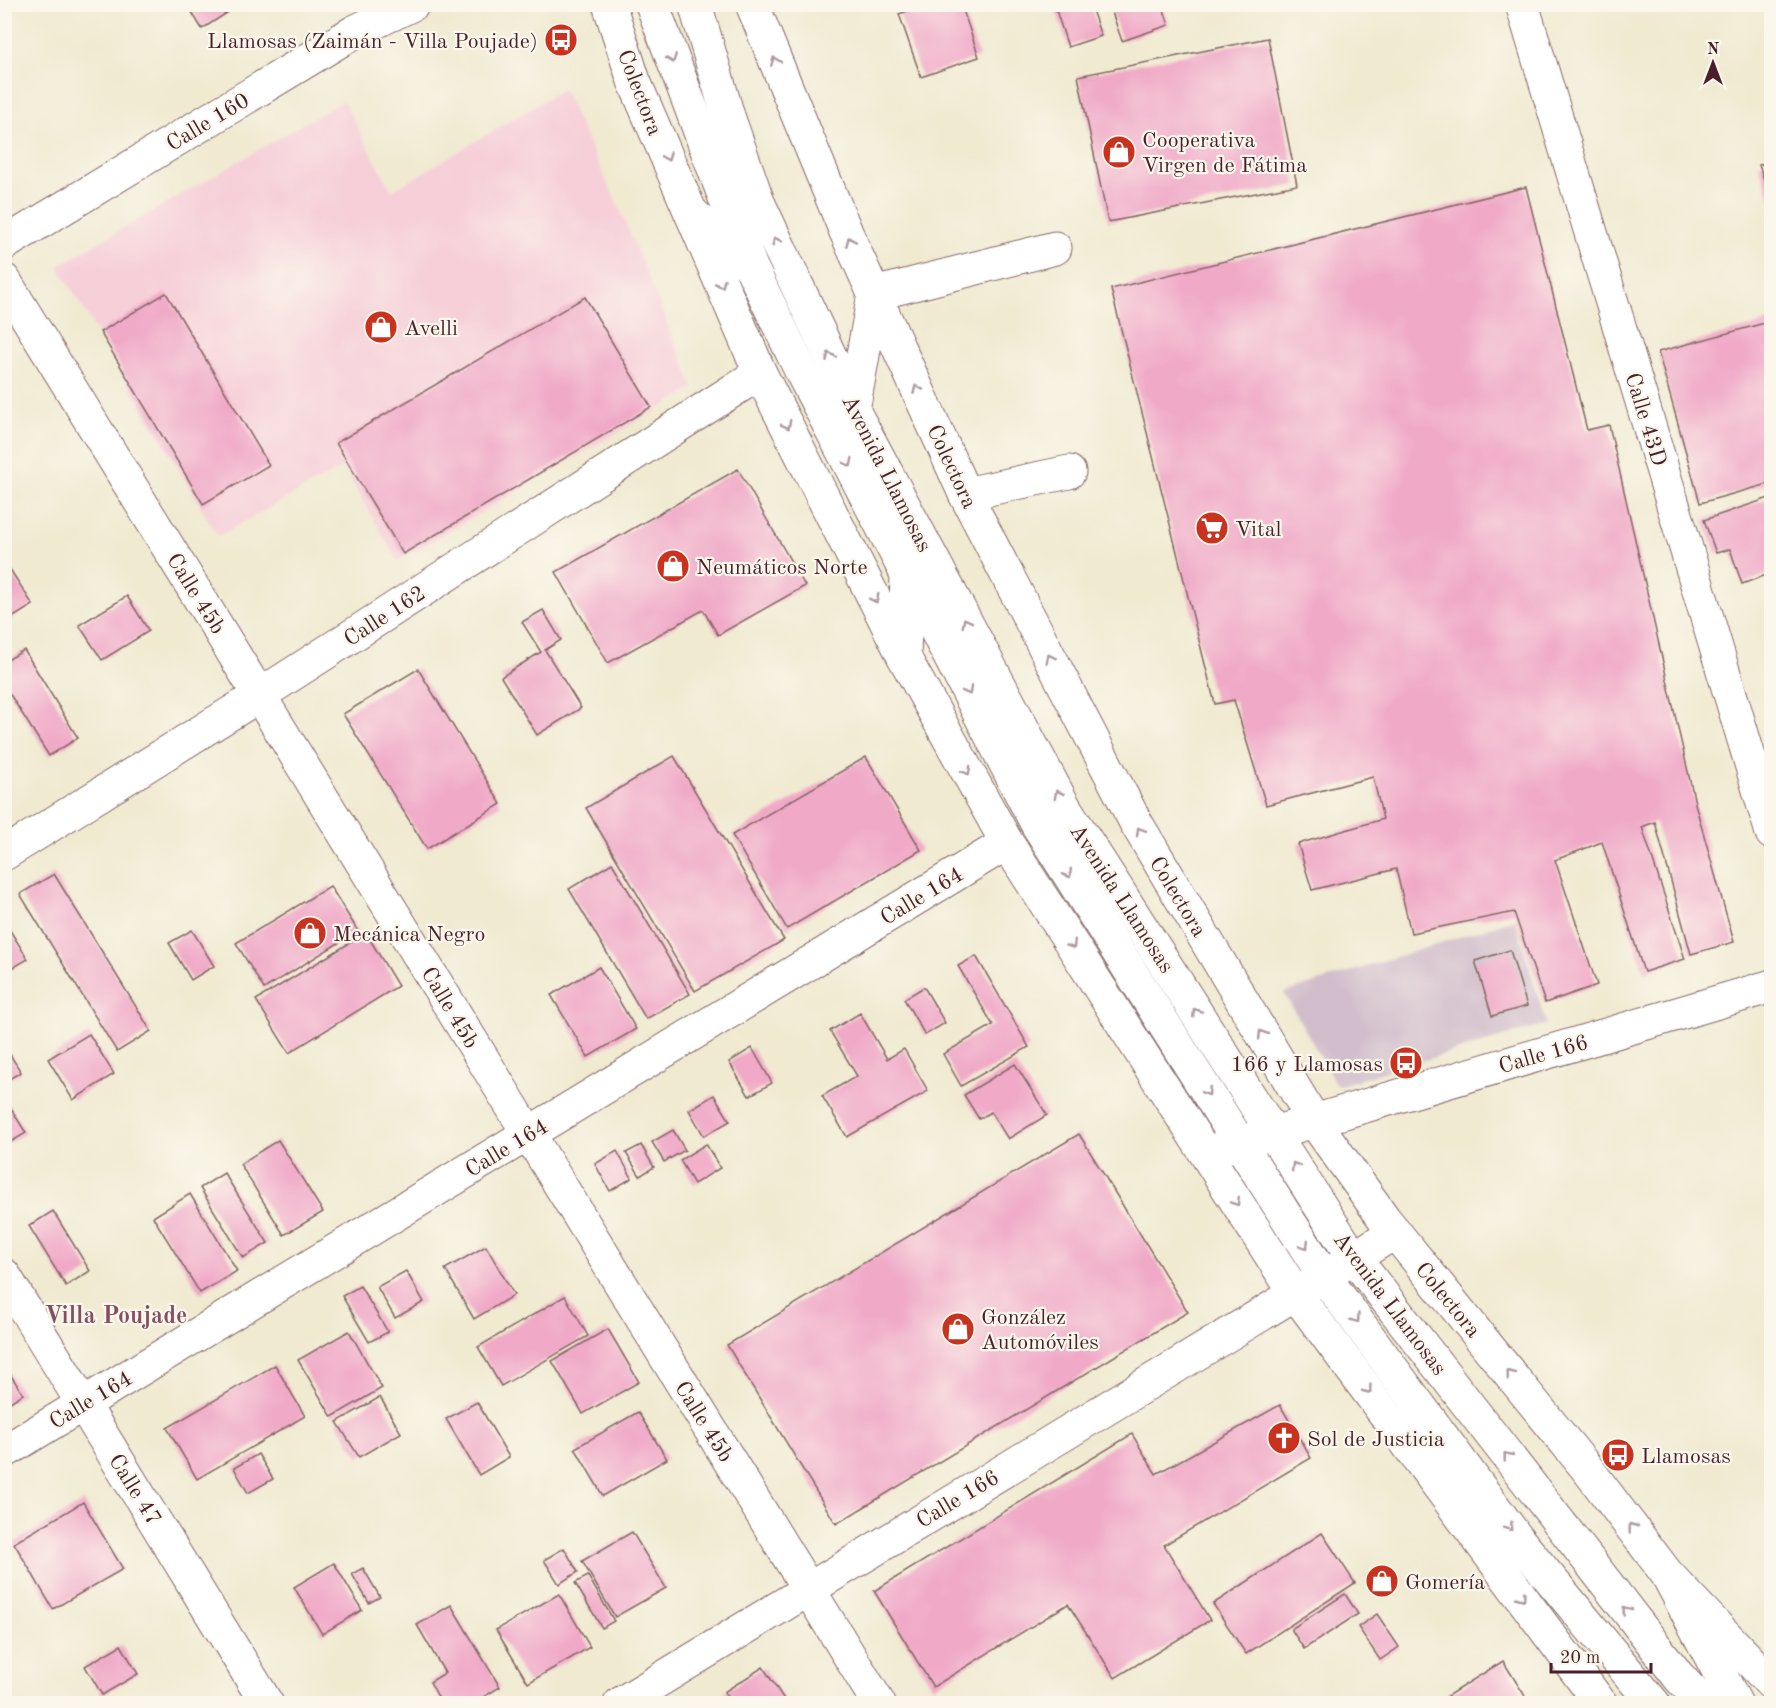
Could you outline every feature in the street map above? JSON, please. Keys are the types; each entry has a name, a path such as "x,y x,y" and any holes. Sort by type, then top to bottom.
{"main road":[{"name":"Calle 160","path":"4,244 354,32 413,4"},
{"name":"Colectora","path":"609,4 634,81 760,373"},
{"name":"Avenida Llamosas","path":"651,4 751,267 802,374 1037,824 1324,1276 1519,1541 1654,1704"},
{"name":"Avenida Llamosas","path":"695,4 728,116 758,202 853,410 1065,808 1354,1258 1678,1677 1704,1704"},
{"name":"Colectora","path":"752,4 832,201 965,494 1135,821 1314,1121 1395,1232 1582,1462 1667,1574 1772,1684"},
{"name":"Calle 43D","path":"1522,4 1772,833"},
{"path":"690,211 751,267"},
{"path":"853,410 874,294 1056,248"},
{"name":"Calle 45b","path":"4,280 879,1704"},
{"path":"760,373 904,657 1007,843 1295,1293 1601,1704"},
{"name":"Calle 162","path":"4,854 260,695 760,373"},
{"path":"965,494 1069,471"},
{"path":"904,657 907,574"},
{"name":"Calle 164","path":"4,1452 1007,843"},
{"name":"Calle 166","path":"1205,1153 1772,986"},
{"name":"Calle 166","path":"620,1704 1395,1232"},
{"name":"Calle 47","path":"4,1275 267,1704"},
{"path":"1667,1574 1736,1704"}],"shaded area":[{"name":"Avelli","path":"563,89 622,214 694,388 398,561 343,467 218,536 58,266 343,101 392,191"},
{"path":"1515,919 1546,1024 1337,1086 1284,993"}],"building":[{"path":"187,4 241,4 202,29"},
{"path":"927,4 961,4 979,57 921,77 899,14"},
{"path":"1054,4 1090,4 1101,36 1068,47"},
{"path":"1109,4 1162,4 1169,25 1122,41"},
{"path":"1268,38 1297,185 1108,222 1078,76"},
{"path":"1772,161 1772,200 1771,200 1759,165"},
{"path":"1526,187 1587,430 1609,425 1696,807 1734,942 1691,954 1655,822 1642,827 1685,959 1644,972 1602,842 1555,860 1597,985 1545,1003 1514,912 1411,933 1396,869 1312,890 1298,844 1383,819 1373,777 1266,805 1234,700 1215,704 1111,289"},
{"path":"166,293 269,465 203,504 100,332"},
{"path":"585,297 651,407 403,554 336,443"},
{"path":"1772,321 1772,483 1700,503 1658,352"},
{"name":"Neumáticos Norte","path":"738,469 805,586 718,635 703,610 608,663 556,572"},
{"path":"1772,497 1772,573 1742,584 1730,549 1716,553 1704,520"},
{"path":"4,560 33,605 4,623"},
{"path":"127,596 149,631 102,660 79,625"},
{"path":"543,610 561,640 545,650 581,708 537,735 501,677 541,652 522,622"},
{"path":"24,650 78,738 49,756 4,685 4,662"},
{"path":"418,669 501,804 427,849 343,714"},
{"path":"674,756 784,940 695,991 586,808"},
{"path":"866,757 921,850 787,929 732,835"},
{"path":"612,863 690,994 646,1019 569,889"},
{"path":"54,874 151,1031 117,1052 20,894"},
{"path":"330,886 358,931 264,989 236,943"},
{"path":"4,921 28,959 4,973"},
{"path":"192,930 214,966 191,980 169,943"},
{"path":"366,933 398,986 289,1053 256,1000"},
{"path":"1510,950 1527,1006 1492,1016 1475,961"},
{"path":"976,956 1029,1047 961,1086 943,1054 993,1025 958,966"},
{"path":"599,967 636,1029 588,1057 551,995"},
{"path":"924,987 945,1023 925,1035 904,999"},
{"path":"860,1013 887,1059 904,1049 928,1091 847,1137 822,1096 857,1076 830,1031"},
{"path":"89,1034 114,1074 73,1100 48,1059"},
{"path":"4,1045 21,1072 4,1082"},
{"path":"752,1048 772,1083 749,1096 729,1062"},
{"path":"1015,1064 1047,1115 1008,1139 991,1112 979,1119 964,1095"},
{"path":"714,1095 730,1121 704,1136 689,1110"},
{"path":"4,1097 26,1133 4,1146"},
{"path":"673,1130 685,1150 664,1162 652,1142"},
{"name":"González Automóviles","path":"1079,1134 1188,1312 836,1524 727,1345"},
{"path":"278,1140 323,1212 284,1235 240,1164"},
{"path":"706,1144 720,1168 694,1184 680,1160"},
{"path":"641,1145 654,1167 640,1176 626,1153"},
{"path":"617,1151 632,1178 610,1191 595,1164"},
{"path":"224,1173 268,1243 243,1258 200,1188"},
{"path":"190,1194 237,1271 200,1293 153,1217"},
{"path":"53,1211 90,1271 66,1286 29,1226"},
{"path":"486,1246 514,1295 474,1319 445,1269"},
{"path":"406,1271 424,1302 395,1318 377,1287"},
{"path":"360,1286 388,1332 369,1342 342,1296"},
{"path":"565,1296 588,1336 501,1386 478,1347"},
{"path":"608,1329 639,1382 583,1414 552,1361"},
{"path":"349,1331 382,1388 332,1417 298,1360"},
{"path":"4,1365 23,1394 4,1406"},
{"path":"275,1365 305,1416 197,1479 167,1428"},
{"path":"380,1397 401,1433 359,1457 337,1422"},
{"path":"477,1402 509,1457 479,1475 446,1419"},
{"path":"1280,1405 1311,1458 1164,1545 1210,1620 1115,1678 1068,1604 933,1687 874,1591 1132,1434 1156,1474"},
{"path":"638,1412 667,1459 603,1496 575,1448"},
{"path":"258,1454 273,1479 248,1493 234,1468"},
{"path":"83,1502 123,1569 53,1609 14,1543"},
{"path":"632,1532 666,1588 615,1617 582,1561"},
{"path":"1322,1533 1355,1583 1246,1654 1213,1604"},
{"path":"564,1548 578,1572 559,1584 544,1560"},
{"path":"334,1563 362,1610 322,1634 294,1587"},
{"path":"363,1568 380,1597 369,1603 352,1574"},
{"path":"588,1576 614,1621 602,1628 575,1583"},
{"path":"559,1594 590,1647 528,1683 496,1630"},
{"path":"1345,1594 1358,1614 1304,1649 1291,1629"},
{"path":"451,1605 500,1687 472,1704 442,1704 430,1682 445,1673 417,1625"},
{"path":"1377,1614 1399,1647 1380,1660 1358,1627"},
{"path":"121,1645 138,1674 102,1695 85,1666"},
{"path":"1503,1661 1530,1704 1452,1704 1447,1696"},
{"path":"763,1667 787,1704 732,1704 724,1692"}],"place":[{"name":"Llamosas (Zaimán - Villa Poujade)","path":"561,40"},
{"name":"Cooperativa Virgen de Fátima","path":"1119,152"},
{"name":"Avelli","path":"381,327"},
{"name":"Vital","path":"1212,528"},
{"name":"Neumáticos Norte","path":"673,566"},
{"name":"Mecánica Negro","path":"310,933"},
{"name":"166 y Llamosas","path":"1406,1063"},
{"name":"González Automóviles","path":"958,1329"},
{"name":"Sol de Justicia","path":"1284,1438"},
{"name":"Llamosas","path":"1618,1455"},
{"name":"Gomería","path":"1382,1581"}],"district":[{"name":"Villa Poujade","path":"116,1315"}]}
